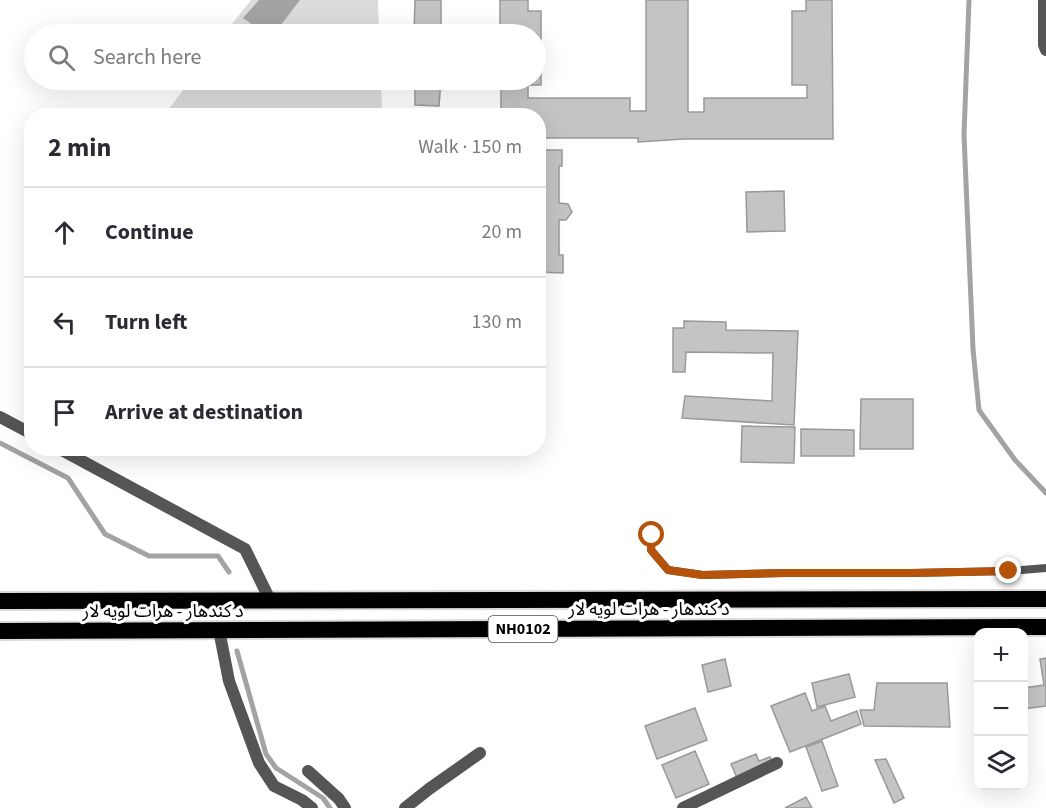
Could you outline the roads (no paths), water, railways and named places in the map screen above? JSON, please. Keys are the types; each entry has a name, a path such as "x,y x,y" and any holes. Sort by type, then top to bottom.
{"highway":[{"name":"د کندهار - هرات لويه لار","path":"0,601 1046,599"},
{"path":"656,600 658,628"},
{"name":"د کندهار - هرات لويه لار","path":"0,631 1046,627"}],"street":[{"path":"1044,0 1046,50"},
{"path":"0,417 24,430"},
{"path":"72,456 245,549 270,600"},
{"path":"219,630 229,681 259,763 274,786 302,800 312,808"},
{"path":"405,808 480,753"},
{"path":"683,808 777,763"},
{"path":"308,771 339,799 345,808"}],"lane":[{"path":"652,535 651,550 668,570 702,575 922,573 1046,568"}],"waterway":[{"path":"969,0 964,135 973,349 979,410 1015,460 1046,493"},
{"path":"0,443 24,455"},
{"path":"25,456 68,478 105,534 149,556 218,556 229,572"},
{"path":"237,651 266,754 276,768 323,798 330,808"}]}
